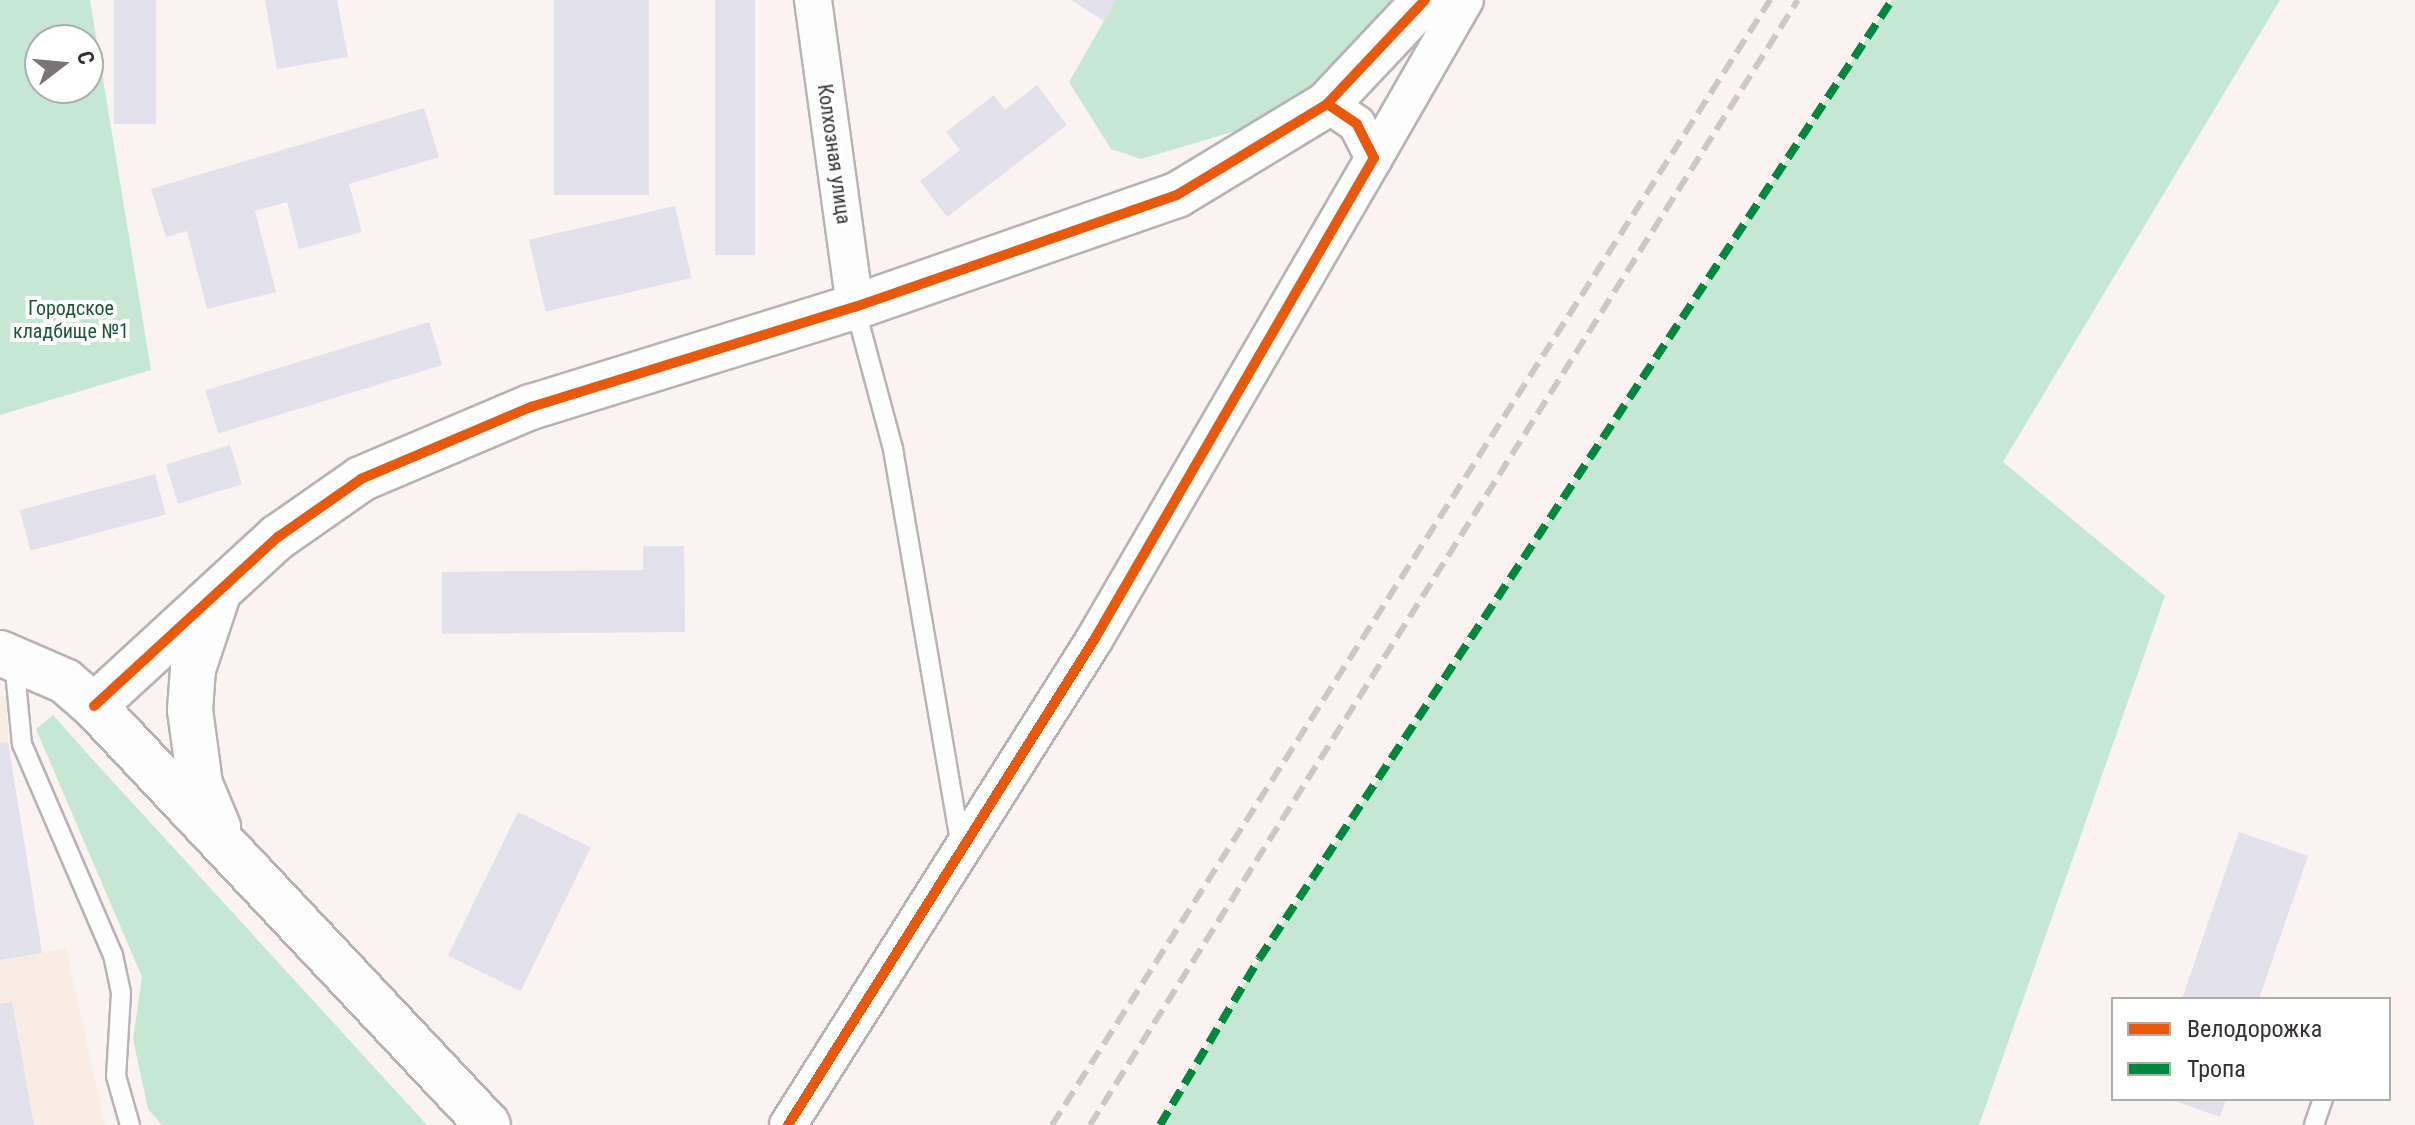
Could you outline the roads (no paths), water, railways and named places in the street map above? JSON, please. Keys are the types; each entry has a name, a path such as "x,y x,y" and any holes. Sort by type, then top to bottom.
{"street":[{"name":"Колхозная улица","path":"813,0 855,307"},
{"path":"94,706 220,590 313,510 424,450 638,369 855,307 1177,195 1327,104 1425,0"},
{"path":"788,1125 962,855 1465,0"},
{"path":"1327,104 1357,124 1374,158"},
{"path":"220,590 193,669 190,710 200,784 226,848"},
{"path":"7,655 65,681 94,706 337,968 488,1125"}],"lane":[{"path":"855,307 893,449 962,855"},
{"path":"7,655 22,744 113,955 121,993 116,1076 130,1125"},
{"path":"2314,1125 2322,1101"}],"railway":[{"path":"1052,1125 1770,0"},
{"path":"1090,1125 1798,0"}],"park label":[{"name":"Городское кладбище №1","path":"71,320"}]}
